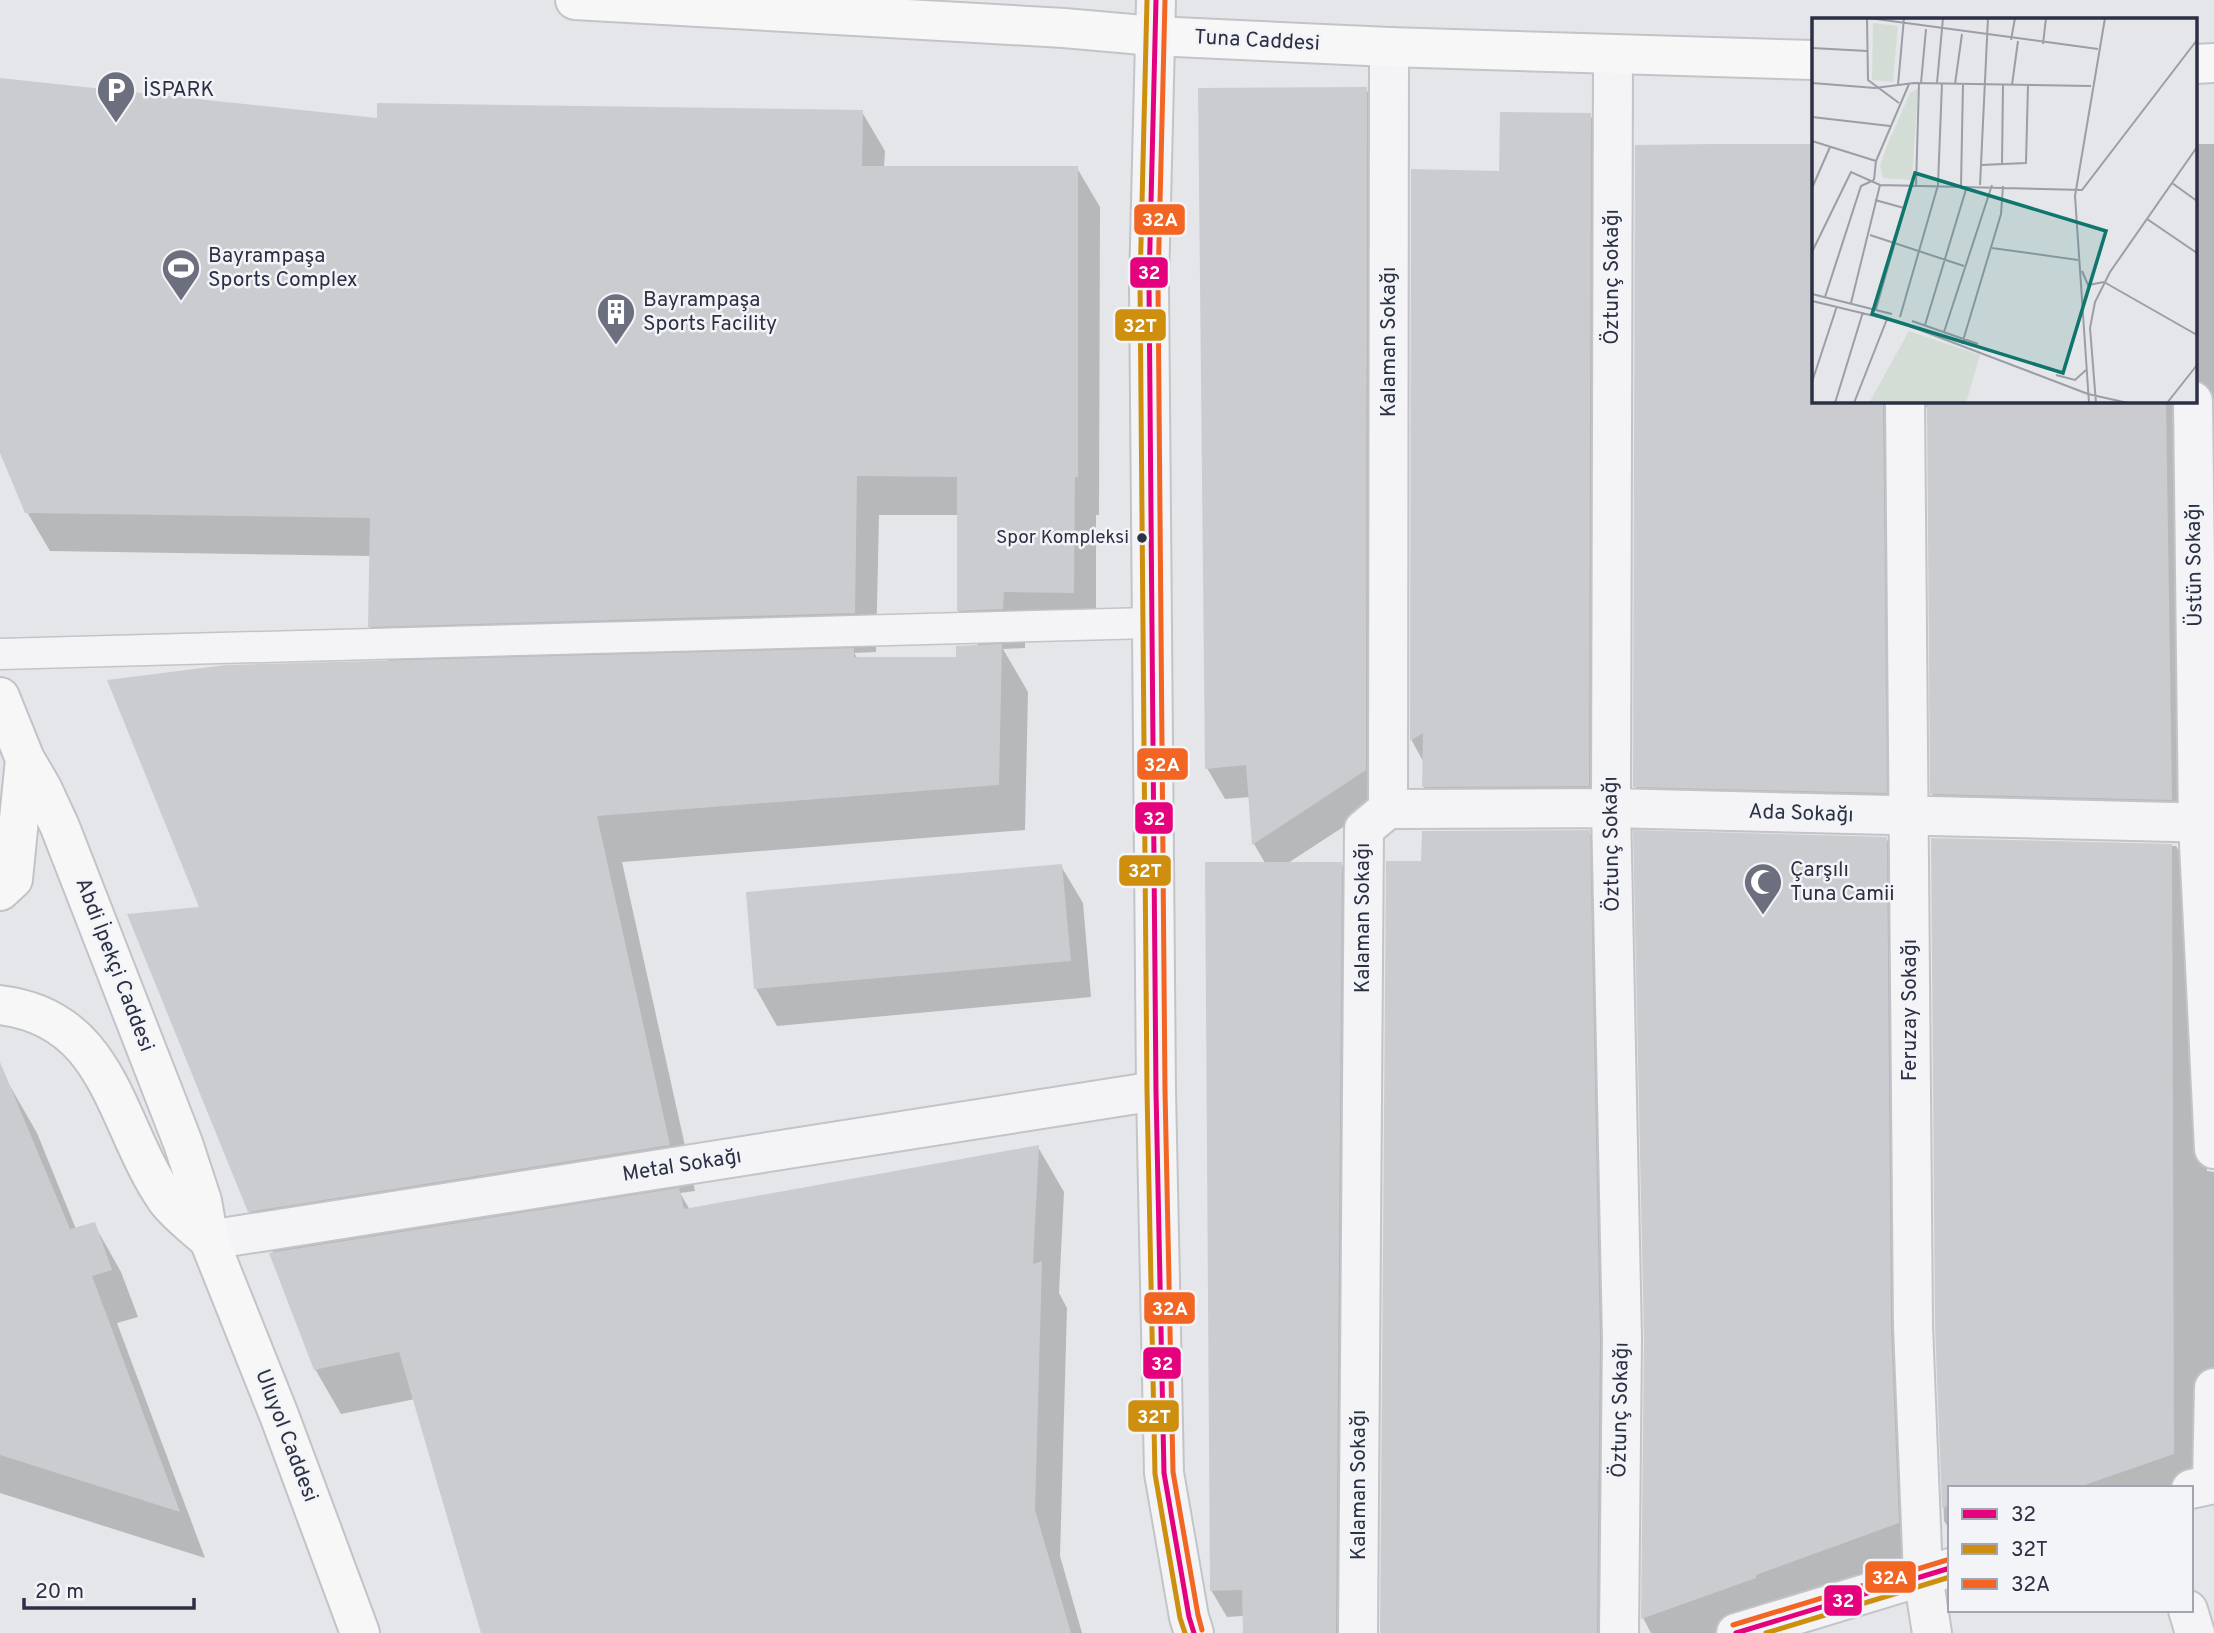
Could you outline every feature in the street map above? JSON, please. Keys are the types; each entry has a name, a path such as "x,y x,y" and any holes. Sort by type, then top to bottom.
{"main road":[{"name":"Tuna Caddesi","path":"575,0 1050,27 1155,18 1389,47 1812,60"},
{"path":"2196,64 2214,63"},
{"name":"Abdi İpekçi Caddesi","path":"0,697 25,759 60,827 183,1143 202,1200 209,1240"},
{"path":"0,891 13,879 25,759"},
{"path":"0,1005 23,1008 53,1020 76,1037 94,1059 114,1093 145,1162 168,1201 209,1240"},
{"name":"Uluyol Caddesi","path":"209,1240 279,1415 360,1633"}],"street":[{"path":"1155,18 1149,284 1150,623 1164,1473 1194,1633"},
{"name":"Kalaman Sokağı","path":"1358,1633 1364,829 1388,809 1389,47"},
{"name":"Öztunç Sokağı","path":"1613,54 1611,808 1622,1339 1619,1633"},
{"name":"Feruzay Sokağı","path":"1905,402 1913,1326 1936,1572 1932,1633"},
{"name":"Üstün Sokağı","path":"2193,402 2214,1149"},
{"name":"Ada Sokağı","path":"1388,809 1611,808 2206,823"},
{"name":"Metal Sokağı","path":"209,1240 1156,1091"},
{"path":"2206,1486 2214,1388"},
{"path":"1736,1633 1936,1572"},
{"path":"2189,1612 2195,1633"}],"lane":[{"path":"0,654 1150,623"}],"building":[{"path":"0,78 377,118 377,103 863,110 862,166 1078,166 1078,477 1075,477 1074,593 1004,592 1003,609 957,611 957,477 857,476 855,613 368,627 370,518 25,513 0,453"},
{"path":"1367,87 1366,770 1252,845 1246,765 1205,769 1198,88"},
{"path":"1500,112 1591,113 1589,786 1422,787 1423,733 1410,741 1411,169 1499,171"},
{"path":"1812,144 1812,402 1883,402 1887,793 1633,787 1635,145"},
{"path":"1927,402 2166,402 2172,800 1930,794"},
{"path":"1002,644 999,785 597,816 670,1145 248,1212 127,914 199,907 107,680 226,665 854,648 854,657 956,657 956,646"},
{"path":"1590,830 1600,1339 1597,1633 1380,1633 1386,861 1421,861 1422,831"},
{"path":"1633,830 1887,837 1891,1326 1899,1523 1641,1619 1644,1339"},
{"path":"1931,838 2172,844 2174,1454 2082,1486 1948,1486 1948,1506 1942,1508 1935,1325"},
{"path":"1205,862 1342,862 1336,1633 1243,1633 1242,1590 1210,1591"},
{"path":"1062,864 1071,961 754,989 746,892"},
{"path":"0,1062 70,1229 95,1222 112,1270 92,1276 180,1512 0,1455"},
{"path":"1039,1145 1033,1264 1042,1261 1035,1510 1071,1633 481,1633 399,1352 314,1370 269,1253 679,1188 684,1209"}],"transit line":[{"name":"32T","path":"1147,0 1140,284 1147,1091 1155,1474 1180,1618 1185,1633"},
{"name":"32","path":"1156,0 1149,284 1156,1091 1164,1473 1194,1633"},
{"name":"32A","path":"1165,0 1158,284 1165,1091 1173,1472 1202,1630"},
{"name":"32A","path":"1733,1625 1947,1560"},
{"name":"32","path":"1736,1633 1948,1569"},
{"name":"32T","path":"1766,1633 1948,1578"}],"place":[{"name":"İSPARK","path":"116,124"},
{"name":"Bayrampaşa Sports Complex","path":"181,302"},
{"name":"Bayrampaşa Sports Facility","path":"616,346"},
{"name":"Spor Kompleksi","path":"1142,538"},
{"name":"Çarşılı Tuna Camii","path":"1763,916"}]}
